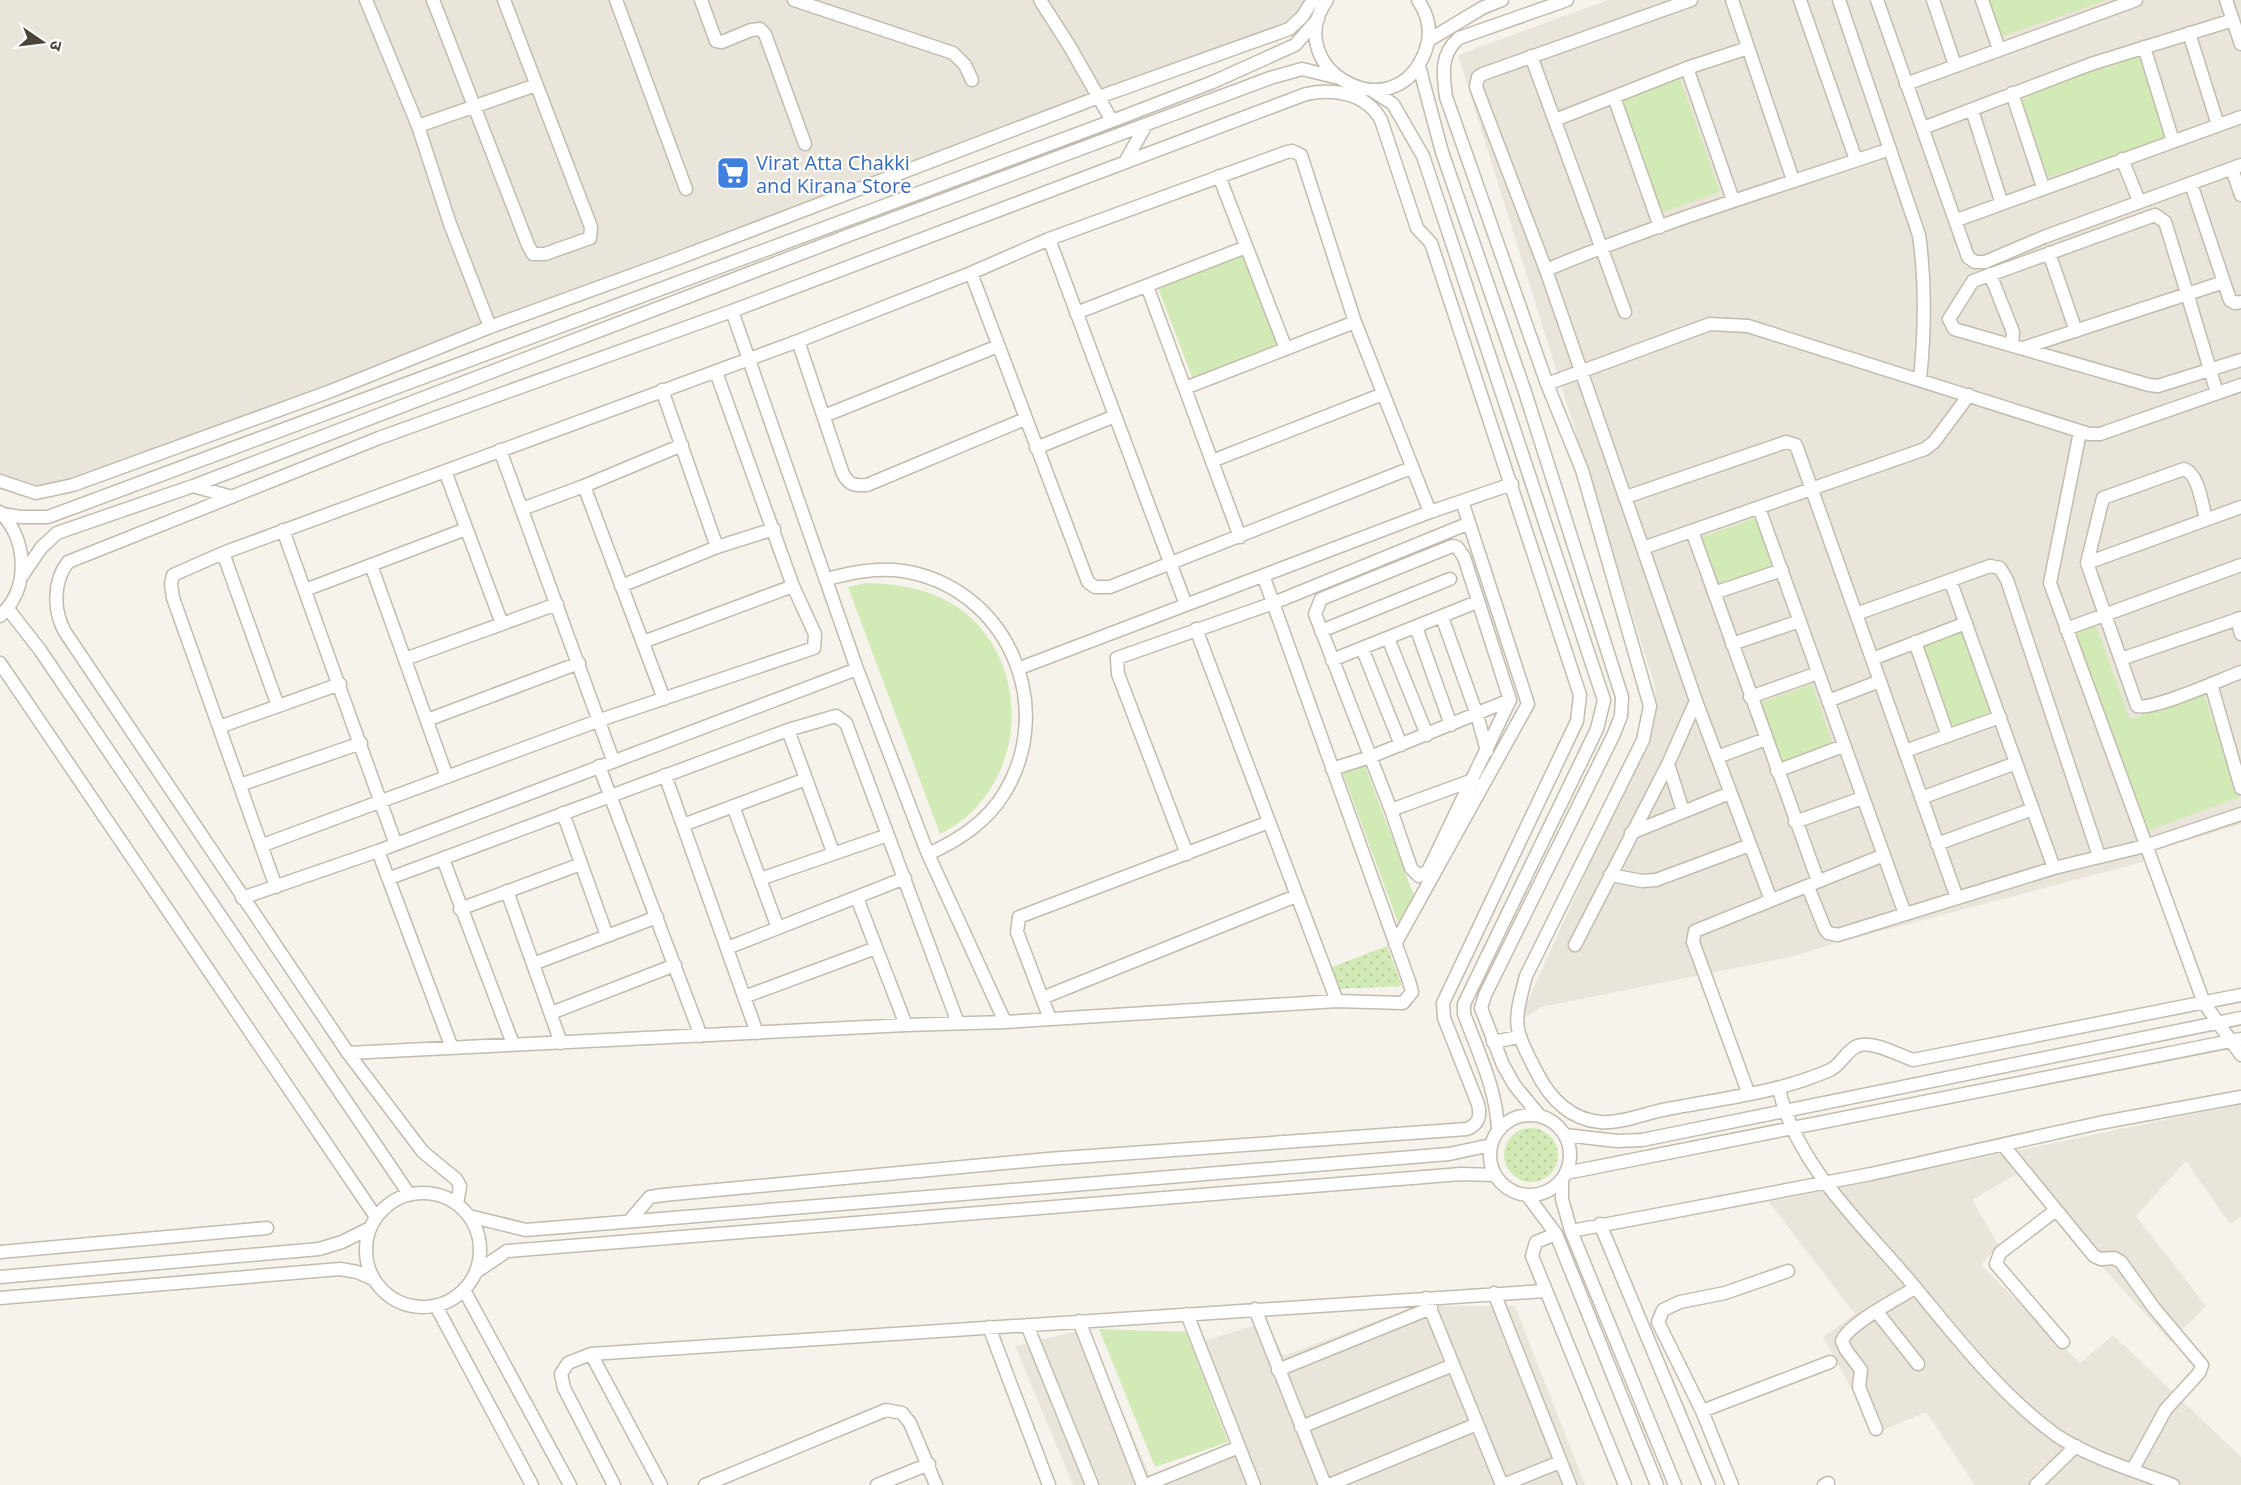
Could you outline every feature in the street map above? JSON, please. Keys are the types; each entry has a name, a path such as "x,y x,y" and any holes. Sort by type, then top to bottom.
{"street":[{"path":"366,0 418,126 450,224 490,327"},
{"path":"433,0 531,251 533,254 545,254 590,238 592,234 504,0"},
{"path":"616,0 686,189"},
{"path":"700,0 716,41 722,42 751,30 760,29 765,34 805,144"},
{"path":"794,0 953,53 965,65 972,80"},
{"path":"1040,0 1112,120"},
{"path":"0,481 27,491 48,492 198,440 331,391 490,327 1289,29 1302,17 1313,0"},
{"path":"1,513 21,517 48,517 1212,82 1295,45 1318,19 1327,0"},
{"path":"1372,91 1390,88 1407,79 1419,66 1429,40 1429,24 1418,0"},
{"path":"1429,40 1482,8 1502,0"},
{"path":"1567,0 1459,38 1449,46 1443,72 1446,97 1547,384 1582,470 1650,706 1643,740 1527,976 1516,1013 1519,1037 1553,1099 1586,1119 1602,1122 1748,1092 1779,1089 1833,1068 1857,1046 1870,1044 1913,1060 2241,995"},
{"path":"1691,0 1483,74 1478,77 1476,87 1546,270 1696,701 1771,900"},
{"path":"1732,0 1793,180"},
{"path":"1800,0 1856,160"},
{"path":"1839,0 1919,235 1924,270 1926,318 1920,380"},
{"path":"1877,0 1968,257 1979,264 2139,201 2236,167 2241,195"},
{"path":"1933,0 1955,65"},
{"path":"1982,0 2000,49"},
{"path":"2226,0 2241,45"},
{"path":"1906,84 2128,1"},
{"path":"1318,19 1316,40 1322,60 1335,77"},
{"path":"1923,128 2012,93 2144,47 2233,20"},
{"path":"2189,33 2218,125"},
{"path":"2144,47 2173,141"},
{"path":"1555,120 1687,68 1748,48"},
{"path":"1531,56 1625,312"},
{"path":"1419,66 1442,152 1521,381 1622,697 1621,716 1613,736 1485,994 1481,1008 1493,1042 1515,1086 1540,1116 1554,1123 1565,1135 1570,1158 1564,1176 1562,1199 1571,1231 1675,1485"},
{"path":"1687,68 1733,200"},
{"path":"409,1194 40,650 4,612 16,597 22,576 41,548 57,533 193,486 1270,78 1302,69 1335,77 1353,87 1372,91 1393,104 1423,156 1604,700 1597,729 1467,993 1464,1014 1498,1110 1498,1131 1491,1145 1490,1160 1495,1175 1512,1191 1527,1195 1550,1190 1564,1176 2030,1079 2237,1040"},
{"path":"418,126 536,85"},
{"path":"457,1204 460,1186 456,1179 423,1152 348,1053 64,632 58,617 57,603 62,570 78,557 379,438 732,311 1306,94 1321,91 1345,94 1363,100 1374,108 1417,228 1431,243 1574,674 1581,707 1577,722 1443,1004 1444,1018 1480,1110 1477,1122 1467,1129 1048,1159 663,1195 650,1197 631,1219"},
{"path":"2012,93 2043,187"},
{"path":"1614,97 1660,227"},
{"path":"1972,110 2001,201"},
{"path":"1956,220 2001,201 2241,117"},
{"path":"1125,162 1146,125"},
{"path":"1546,270 1602,246 1890,149"},
{"path":"276,887 173,598 171,584 173,575 284,530 748,360 972,273 1049,240 1287,152 1292,151 1300,155 1355,322 1430,512"},
{"path":"2122,159 2139,201"},
{"path":"1219,176 1286,349"},
{"path":"2191,184 2232,302 2241,302"},
{"path":"2217,393 2210,371 2187,293 2165,222 2155,215 1990,274 1968,285 1948,322 1954,329 2149,386 2157,386 2210,371 2241,360"},
{"path":"1049,240 1186,605"},
{"path":"1076,313 1246,247"},
{"path":"2049,253 2076,331"},
{"path":"972,273 1088,582 1095,587 1110,588 1411,468"},
{"path":"1990,274 2017,346"},
{"path":"2017,346 2076,331 2224,282"},
{"path":"1147,286 1240,537"},
{"path":"732,311 857,669 928,854 1005,1022"},
{"path":"1185,387 1355,322"},
{"path":"1547,384 1710,324 1721,323 1748,326 2080,432 2100,434 2241,386"},
{"path":"798,341 843,474 847,481 857,486 867,485 1025,419"},
{"path":"824,416 998,346"},
{"path":"262,844 600,720 814,648 815,634 793,586 716,372"},
{"path":"662,390 717,547"},
{"path":"1212,461 1383,394"},
{"path":"1643,548 1926,449 1934,442 1969,395"},
{"path":"1036,448 1114,416"},
{"path":"2080,432 2049,574 2050,583 2204,1003 2217,1023 2237,1040 2241,1054"},
{"path":"198,440 205,458"},
{"path":"1626,497 1786,442 1796,445 1800,450 1957,898"},
{"path":"522,509 682,445"},
{"path":"500,450 613,760"},
{"path":"2206,519 2194,478 2188,470 2184,469 2128,487 2103,498 2087,562 2134,701 2139,707 2241,672"},
{"path":"445,471 502,624"},
{"path":"1020,668 1264,578 1430,512 1512,484"},
{"path":"193,486 232,497"},
{"path":"584,486 664,699"},
{"path":"1395,944 1528,704 1467,524 1462,501"},
{"path":"2087,562 2241,507"},
{"path":"1760,508 1905,914"},
{"path":"1,513 13,530 21,552 22,576"},
{"path":"1187,854 1116,662 1121,654 1271,604 1467,524"},
{"path":"305,590 466,529"},
{"path":"621,586 717,547 774,529"},
{"path":"284,530 395,842"},
{"path":"1692,531 1795,822 1825,929 1833,935 2054,868 2145,846 2241,814"},
{"path":"1452,546 1457,547 1464,557 1477,602 1510,700 1428,871 1422,877 1412,872 1391,810 1314,614 1321,599 1452,546"},
{"path":"223,553 278,706"},
{"path":"371,565 447,777"},
{"path":"2066,629 2241,565"},
{"path":"1856,614 1990,566 2000,568 2099,856"},
{"path":"826,579 864,570 902,571 939,582 972,602 999,630 1020,668 1025,696 1025,730 1018,762 1004,793 984,819 958,840 928,854"},
{"path":"1713,593 1782,570"},
{"path":"348,1053 1005,1022 1336,1001 1403,1003 1409,999 1412,992 1271,604 1264,578"},
{"path":"1322,631 1450,579"},
{"path":"1950,580 2054,868"},
{"path":"643,642 793,586"},
{"path":"1332,660 1477,602"},
{"path":"405,659 557,604"},
{"path":"1442,617 1478,715 1487,751"},
{"path":"2121,659 2239,618 2241,634"},
{"path":"1732,644 1800,621"},
{"path":"1872,658 1966,623"},
{"path":"1416,627 1450,725"},
{"path":"1196,628 1336,1001"},
{"path":"1388,638 1427,735"},
{"path":"1915,642 1948,736"},
{"path":"1362,648 1401,745"},
{"path":"0,663 373,1223"},
{"path":"427,720 579,663"},
{"path":"242,898 378,851 395,842 857,669"},
{"path":"1750,697 1818,673"},
{"path":"1828,701 1880,681"},
{"path":"219,727 340,684"},
{"path":"2211,684 2241,788"},
{"path":"1332,769 1427,735 1510,700"},
{"path":"1575,945 1668,764 1696,701"},
{"path":"390,878 788,730 829,717 841,718 846,723 958,1023"},
{"path":"1905,752 2000,717"},
{"path":"788,730 832,852"},
{"path":"1717,757 1766,739"},
{"path":"240,786 361,744"},
{"path":"1777,771 1844,746"},
{"path":"1921,798 2016,763"},
{"path":"1668,764 1683,811"},
{"path":"599,766 701,1036"},
{"path":"665,775 757,1033"},
{"path":"683,825 806,779"},
{"path":"1391,810 1473,780"},
{"path":"1631,833 1730,793"},
{"path":"1795,822 1862,798"},
{"path":"733,806 778,928"},
{"path":"1937,844 2033,809"},
{"path":"563,813 607,936"},
{"path":"1050,1019 1017,932 1019,917 1269,822"},
{"path":"760,879 832,852 888,835"},
{"path":"1610,875 1642,881 1656,880 1750,845"},
{"path":"378,851 452,1048"},
{"path":"1748,1092 1693,935 1699,927 1884,855"},
{"path":"443,859 513,1044"},
{"path":"460,909 581,864"},
{"path":"727,948 905,878"},
{"path":"507,891 561,1043"},
{"path":"1042,998 1296,896"},
{"path":"857,898 906,1025"},
{"path":"533,964 657,917"},
{"path":"744,997 876,948"},
{"path":"551,1013 675,965"},
{"path":"1565,1135 1617,1141 1642,1140 2241,1017"},
{"path":"1493,1042 1519,1037"},
{"path":"1463,1065 1480,1058"},
{"path":"1779,1089 1783,1110 1792,1129 1826,1182 1995,1379 2038,1421 2076,1446 2133,1469 2153,1480 2173,1485"},
{"path":"1571,1231 1826,1182 2099,1123 2241,1097"},
{"path":"1498,1131 1517,1117 1540,1116"},
{"path":"469,1216 526,1230 631,1219 1449,1154 1491,1145"},
{"path":"2003,1145 2097,1258 2114,1258 2121,1262 2154,1308 2202,1365 2199,1373 2166,1409 2133,1469"},
{"path":"476,1272 507,1251 1449,1175 1495,1175"},
{"path":"426,1193 442,1196 457,1204 469,1216 478,1233 480,1253 476,1272 464,1290 451,1300 436,1306 418,1307 400,1303 385,1293 374,1279 367,1263 366,1245 373,1223 385,1207 409,1194 426,1193"},
{"path":"1527,1195 1556,1234 1657,1485"},
{"path":"2056,1210 2000,1253 1996,1257 1996,1264 2063,1342"},
{"path":"0,1277 319,1249 342,1242 373,1223"},
{"path":"1600,1224 1709,1485"},
{"path":"0,1252 267,1228"},
{"path":"1556,1234 1536,1242 1532,1248 1532,1256 1625,1485"},
{"path":"0,1298 340,1269 357,1272 374,1279"},
{"path":"1732,1485 1702,1411 1658,1322 1659,1315 1663,1310 1680,1302 1725,1293 1788,1271"},
{"path":"1876,1429 1860,1393 1861,1370 1842,1344 1844,1336 1915,1288"},
{"path":"464,1290 570,1485"},
{"path":"612,1485 564,1388 561,1374 568,1363 591,1354 1255,1309 1428,1303 1494,1293 1545,1291"},
{"path":"1494,1293 1569,1485"},
{"path":"1428,1303 1502,1485 1560,1462"},
{"path":"1278,1370 1428,1303"},
{"path":"436,1306 532,1485"},
{"path":"1255,1309 1278,1370 1327,1485 1477,1424"},
{"path":"1877,1312 1918,1364"},
{"path":"1187,1314 1254,1485"},
{"path":"1079,1321 1145,1485 1239,1447"},
{"path":"1026,1325 1092,1485"},
{"path":"989,1327 1049,1485"},
{"path":"591,1354 661,1485"},
{"path":"1702,1411 1830,1362"},
{"path":"1302,1427 1454,1365"},
{"path":"705,1485 886,1410 905,1416 929,1464 936,1485"},
{"path":"2036,1485 2076,1446"},
{"path":"877,1485 929,1464"}],"shaded area":[{"path":"0,0 1313,0 1295,24 48,492 0,481"},
{"path":"1608,0 2241,0 2241,824 2156,850 2158,858 1832,944 1795,956 1541,1007 1523,1019 1525,1007 1644,744 1656,690 1458,55"},
{"path":"2241,1104 2241,1217 2230,1224 2186,1161 2136,1216 2206,1306 2171,1342 2017,1174 1972,1200 1999,1245 1981,1265 2080,1363 2113,1335 2241,1457 2241,1485 1975,1485 1926,1412 1876,1433 1823,1337 1855,1314 1769,1202"},
{"path":"1416,1306 1515,1306 1585,1485 1073,1485 1015,1346 1086,1329 1150,1475 1233,1443 1193,1345 1267,1321 1283,1356"}],"green space":[{"path":"1984,0 2107,0 1997,38"},
{"path":"2140,53 2168,137 2043,179 2015,95"},
{"path":"1679,76 1720,192 1658,214 1617,98"},
{"path":"1244,255 1280,345 1193,380 1158,288"},
{"path":"1756,518 1773,568 1719,587 1702,537"},
{"path":"865,583 917,589 953,604 964,612 987,637 1003,666 1011,697 1011,730 1004,761 989,790 968,815 940,834 848,587"},
{"path":"2096,626 2130,719 2203,693 2240,797 2147,831 2076,633"},
{"path":"1965,631 1994,715 1952,730 1923,646"},
{"path":"1812,684 1834,747 1782,765 1760,703"},
{"path":"1363,761 1415,898 1400,928 1341,768"},
{"path":"1387,946 1402,986 1336,989 1329,968"},
{"path":"1526,1128 1536,1128 1546,1132 1554,1140 1558,1155 1554,1170 1546,1178 1536,1182 1526,1182 1516,1178 1508,1170 1504,1160 1504,1150 1508,1140 1516,1132"},
{"path":"1099,1329 1186,1332 1228,1442 1155,1467"}],"place":[{"name":"Virat Atta Chakki and Kirana Store","path":"733,173"}]}
